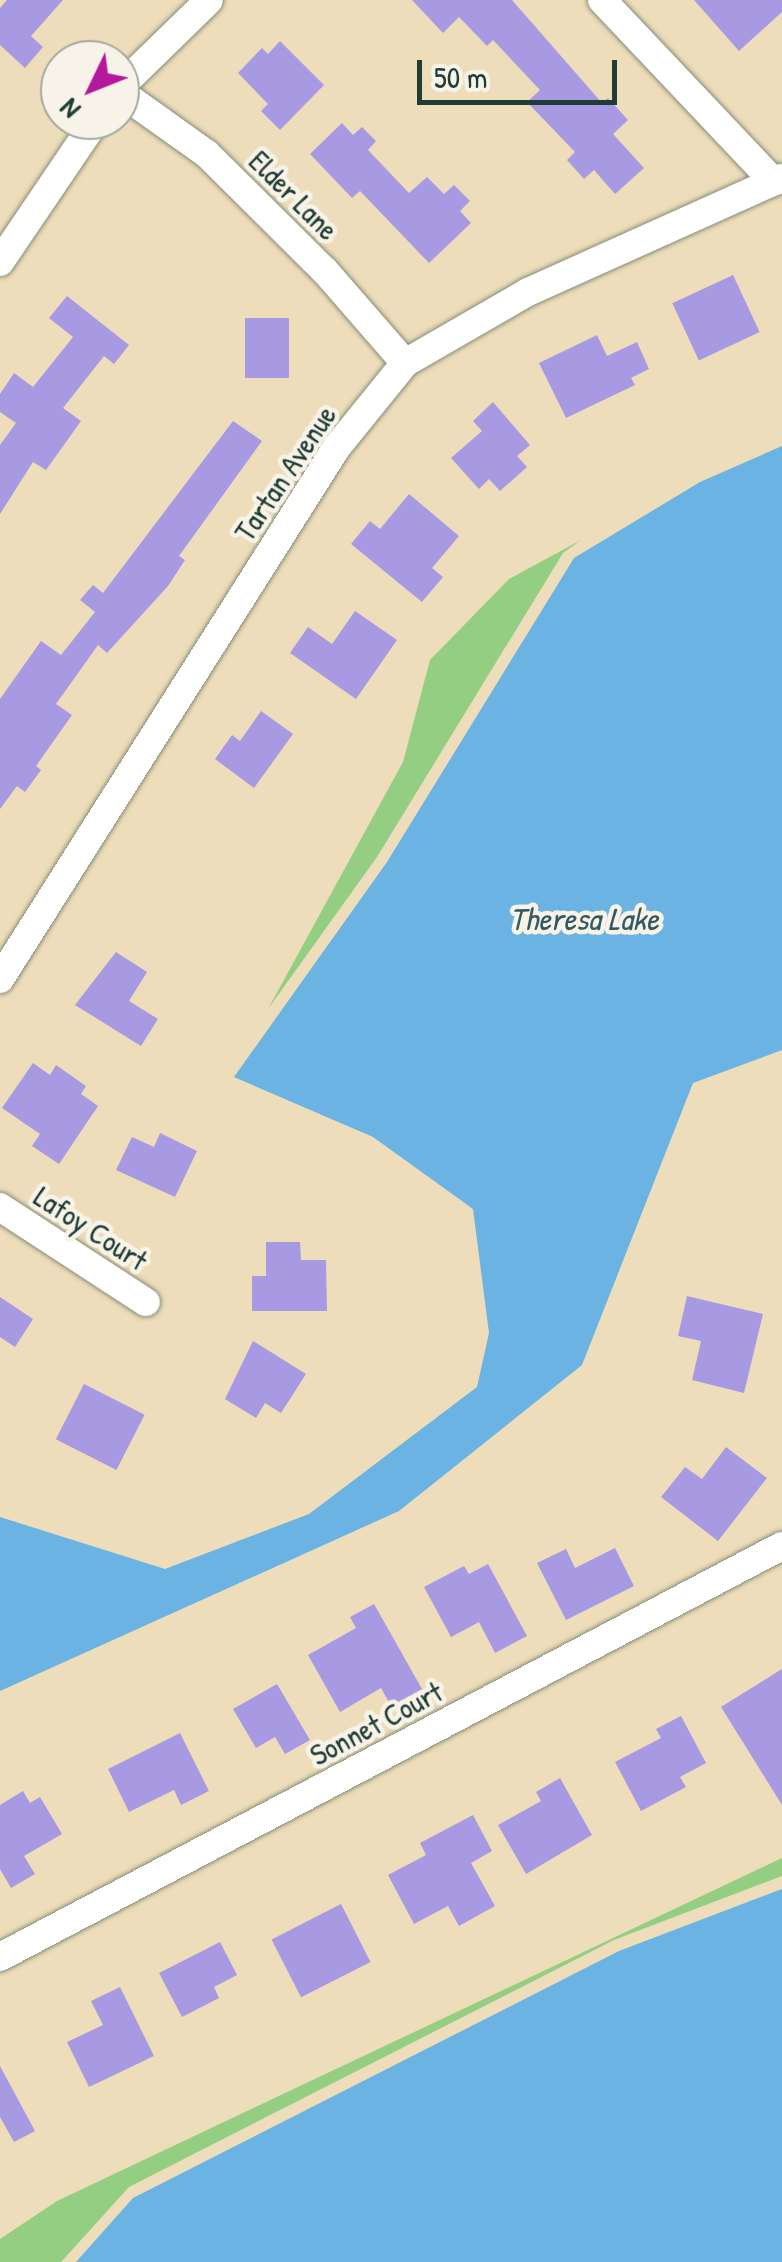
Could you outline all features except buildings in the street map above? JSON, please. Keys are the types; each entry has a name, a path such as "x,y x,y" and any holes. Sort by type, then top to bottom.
{"street":[{"path":"140,70 209,0"},
{"path":"602,0 778,180"},
{"name":"Elder Lane","path":"140,105 206,154 325,272 405,363"},
{"path":"0,262 82,140"},
{"name":"Tartan Avenue","path":"0,979 337,448 405,363 528,292 778,180"},
{"name":"Lafoy Court","path":"0,1208 146,1302"},
{"name":"Sonnet Court","path":"0,1957 782,1546"}],"green space":[{"path":"581,540 563,553 377,857 268,1009 403,762 430,660 509,579"},
{"path":"782,1858 782,1876 614,1940 129,2187 61,2262 0,2262 0,2239 57,2201"}],"water":[{"name":"Theresa Lake","path":"782,446 782,1050 693,1083 582,1365 399,1511 0,1691 0,1517 165,1569 309,1514 477,1387 489,1333 473,1209 373,1137 234,1077 387,862 574,558 700,482"},
{"path":"782,1889 782,2262 76,2262 133,2198 619,1951"}]}
